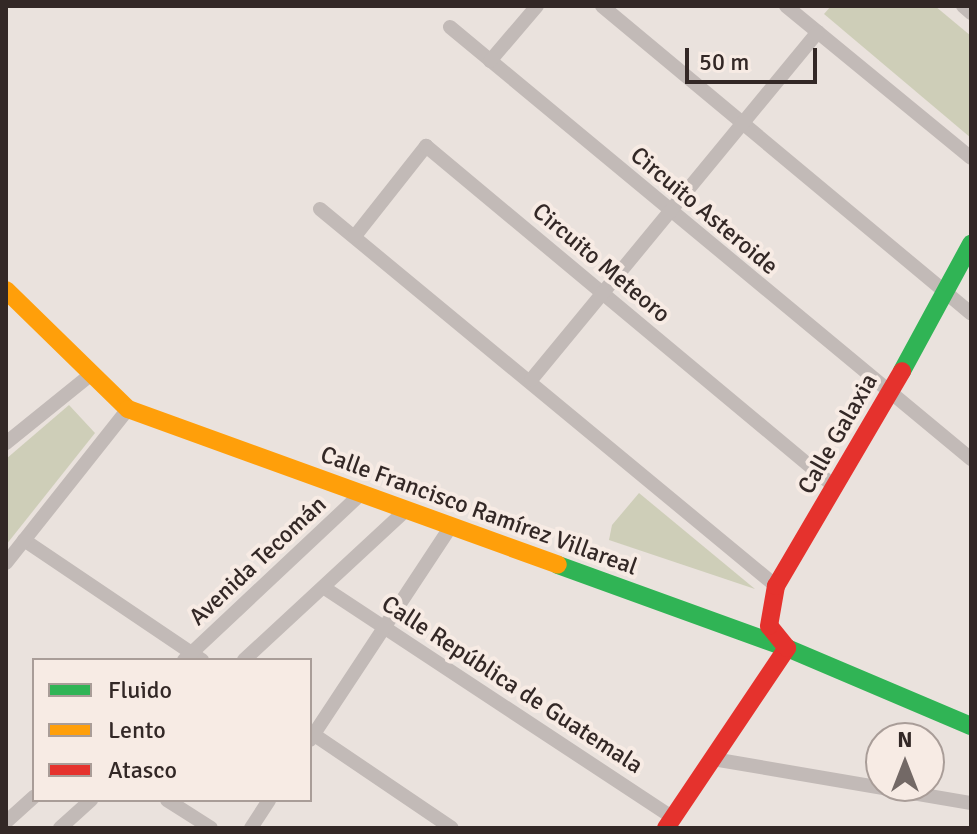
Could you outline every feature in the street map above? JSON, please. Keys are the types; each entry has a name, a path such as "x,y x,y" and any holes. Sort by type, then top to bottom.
{"street":[{"path":"490,61 537,6"},
{"path":"602,6 971,313"},
{"path":"786,6 805,12 818,32 971,158"},
{"path":"963,6 971,13"},
{"name":"Circuito Asteroide","path":"450,27 889,395 971,459"},
{"path":"531,380 673,214 818,32"},
{"name":"Circuito Meteoro","path":"355,236 426,146 835,487"},
{"path":"320,209 531,380 776,586"},
{"name":"Calle Galaxia","path":"787,648 769,626 776,586 889,395 971,244"},
{"name":"Calle Francisco Ramírez Villareal","path":"6,290 89,376 128,409 787,648 971,726"},
{"path":"6,443 89,376"},
{"path":"6,563 128,409"},
{"name":"Avenida Tecomán","path":"193,658 361,494"},
{"path":"246,658 326,589 406,510"},
{"path":"312,735 451,526"},
{"path":"24,540 193,658"},
{"name":"Calle República de Guatemala","path":"326,589 670,823"},
{"path":"670,823 787,648"},
{"path":"312,737 452,828"},
{"path":"713,759 971,803"},
{"path":"6,822 32,799"},
{"path":"60,828 89,802"},
{"path":"170,802 211,828"},
{"path":"251,828 268,802"}],"green space":[{"path":"831,6 935,6 971,36 971,138 824,14"},
{"path":"69,405 95,433 6,545 6,459"},
{"path":"639,493 755,589 609,540 612,525"}],"traffic: fast":[{"path":"902,371 971,244"},
{"path":"558,565 787,648 971,726"}],"traffic: slow":[{"path":"6,290 128,409 558,565"}],"traffic: jam":[{"path":"666,828 787,648 769,626 776,586 902,371"}]}
